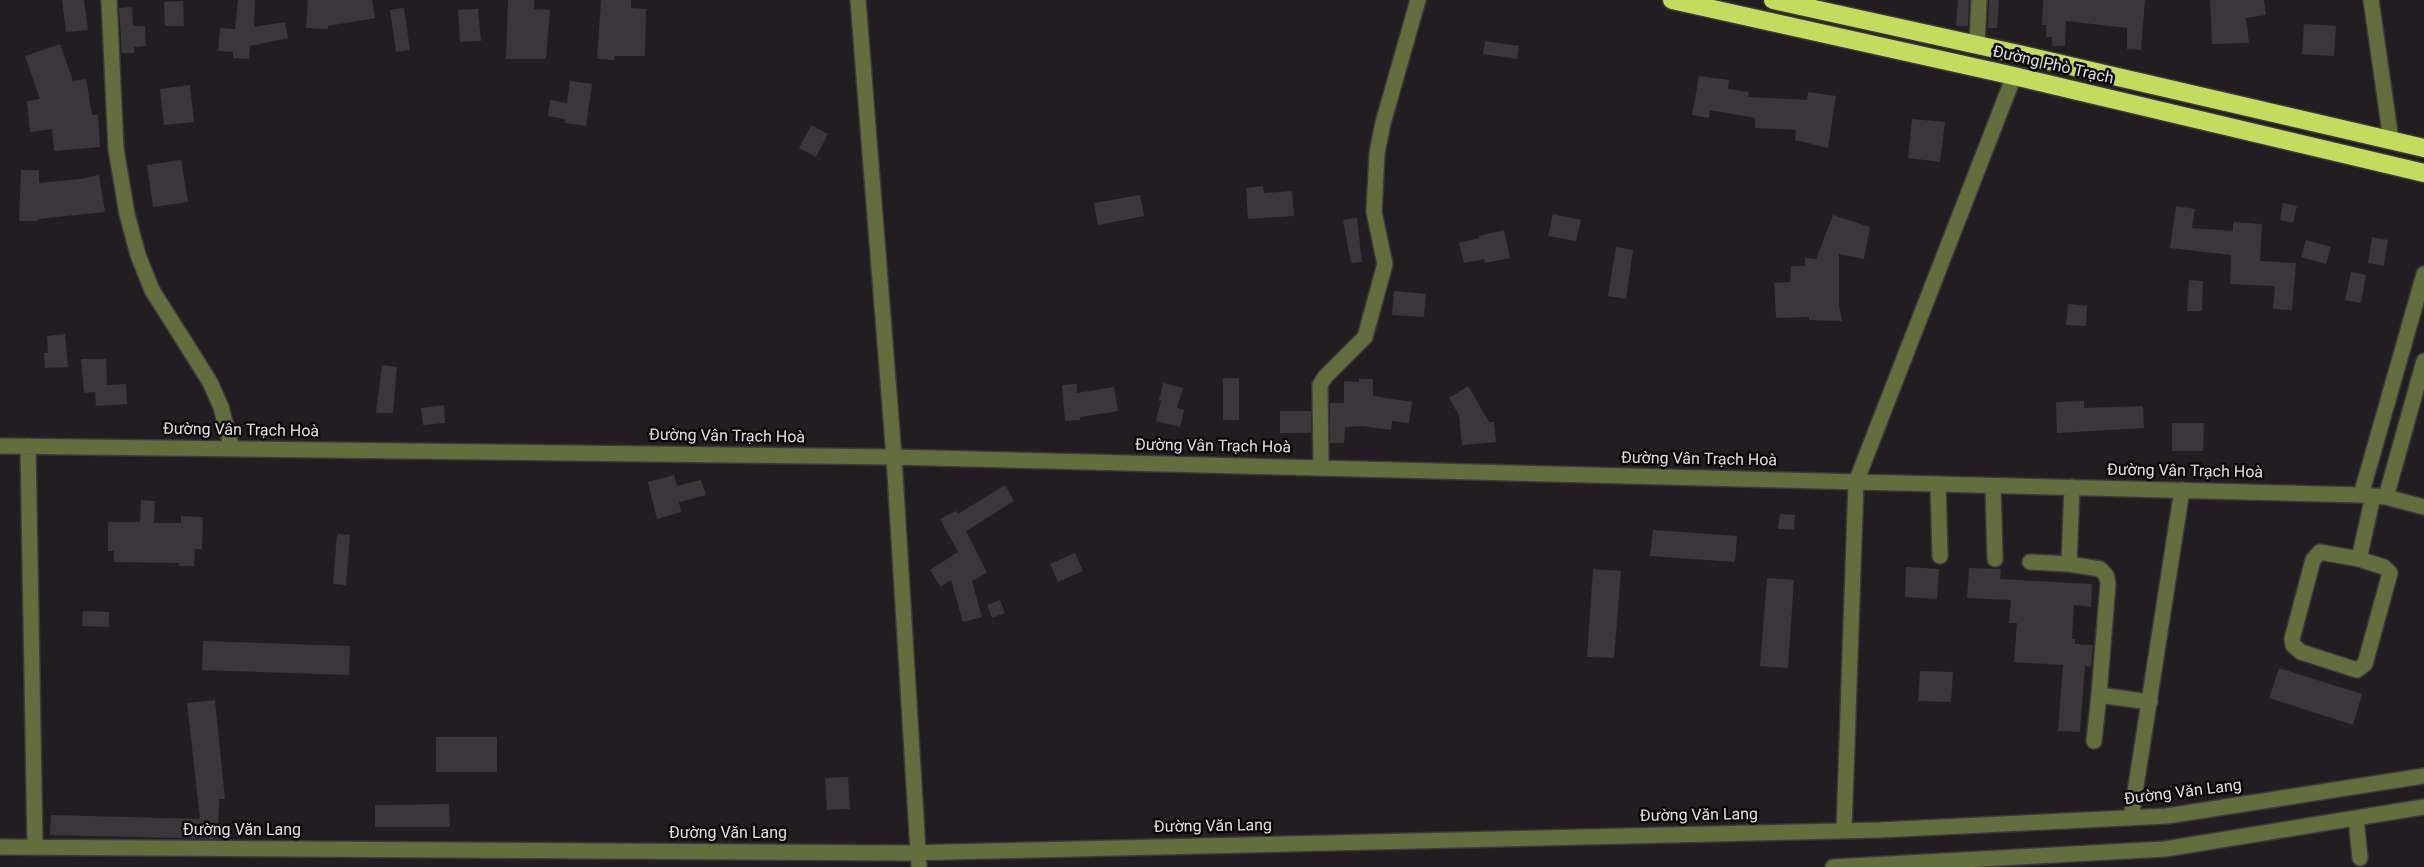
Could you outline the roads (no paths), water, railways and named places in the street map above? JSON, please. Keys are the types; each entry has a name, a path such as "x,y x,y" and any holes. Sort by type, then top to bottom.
{"highway":[{"name":"Đường Phò Trạch","path":"1672,0 2014,76 2424,173"},
{"name":"Đường Phò Trạch","path":"1773,0 1815,4 1977,45 2424,148"},
{"path":"2014,76 2023,55"}],"street":[{"path":"109,0 116,149 127,214 138,255 152,290 210,382 221,407 232,449"},
{"path":"858,0 894,457 919,860"},
{"path":"1321,468 1320,385 1325,377 1365,337 1385,264 1374,212 1374,175 1383,123 1418,0"},
{"path":"1977,45 1980,0"},
{"path":"2372,0 2391,140"},
{"path":"1844,831 1856,482 2014,76"},
{"path":"2359,559 2424,274"},
{"path":"2373,496 2424,361"},
{"name":"Đường Vân Trạch Hoà","path":"0,446 894,457 2373,496 2424,507"},
{"path":"28,446 35,847"},
{"path":"1938,484 1940,556"},
{"path":"1993,486 1995,559"},
{"path":"2069,564 2072,487"},
{"path":"2131,818 2182,490"},
{"path":"2324,552 2359,559 2384,567 2390,573 2390,578 2365,664 2362,668 2354,670 2296,649 2292,639 2316,555 2324,552"},
{"path":"2030,562 2069,564 2100,569 2106,575 2108,583 2094,741"},
{"path":"2099,695 2150,702"},
{"name":"Đường Văn Lang","path":"0,847 919,860 1844,831 2167,816 2424,776"},
{"path":"1833,867 2165,849 2424,807"},
{"path":"2356,818 2360,858"}]}
